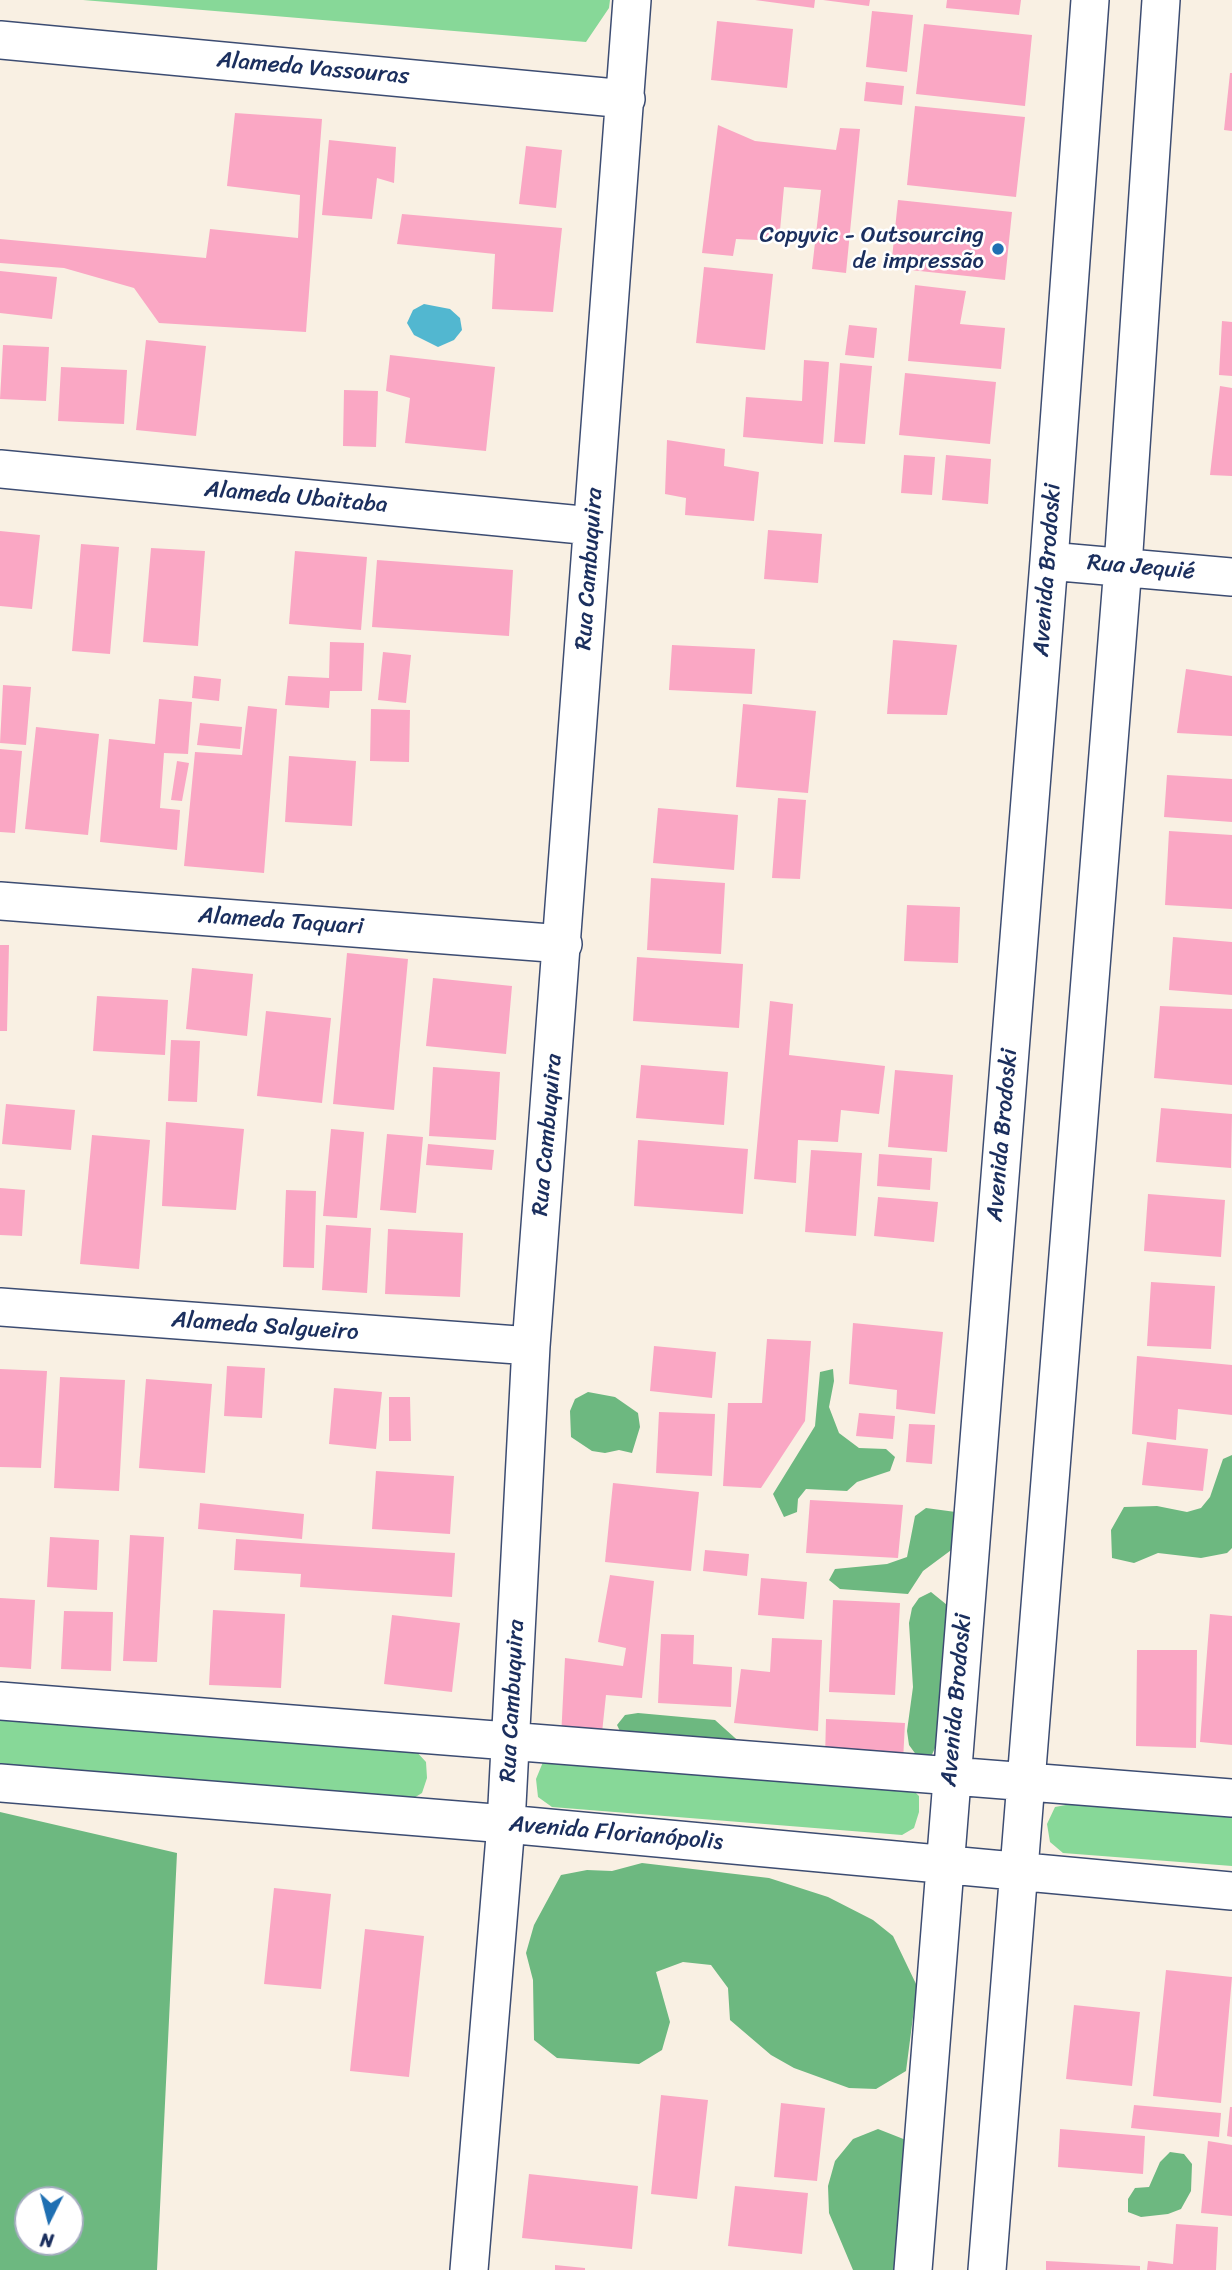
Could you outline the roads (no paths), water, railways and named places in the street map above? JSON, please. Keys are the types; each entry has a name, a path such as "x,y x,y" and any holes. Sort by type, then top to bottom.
{"street":[{"name":"Rua Cambuquira","path":"469,2270 512,1742 531,1346 632,0"},
{"name":"Avenida Brodoski","path":"913,2270 1049,561 1090,0"},
{"path":"987,2270 1123,566 1161,0"},
{"name":"Alameda Vassouras","path":"0,40 626,99"},
{"name":"Alameda Ubaitaba","path":"0,469 593,526"},
{"name":"Rua Jequié","path":"1049,561 1232,577"},
{"name":"Alameda Taquari","path":"0,901 563,944"},
{"name":"Alameda Salgueiro","path":"0,1307 531,1346"},
{"path":"0,1701 1232,1798"},
{"name":"Avenida Florianópolis","path":"0,1783 506,1824 1232,1891"}],"water":[{"path":"424,304 450,309 460,318 462,330 454,340 438,347 414,335 407,323 413,310"}],"place":[{"name":"Copyvic - Outsourcing de impressão","path":"998,249"}]}
